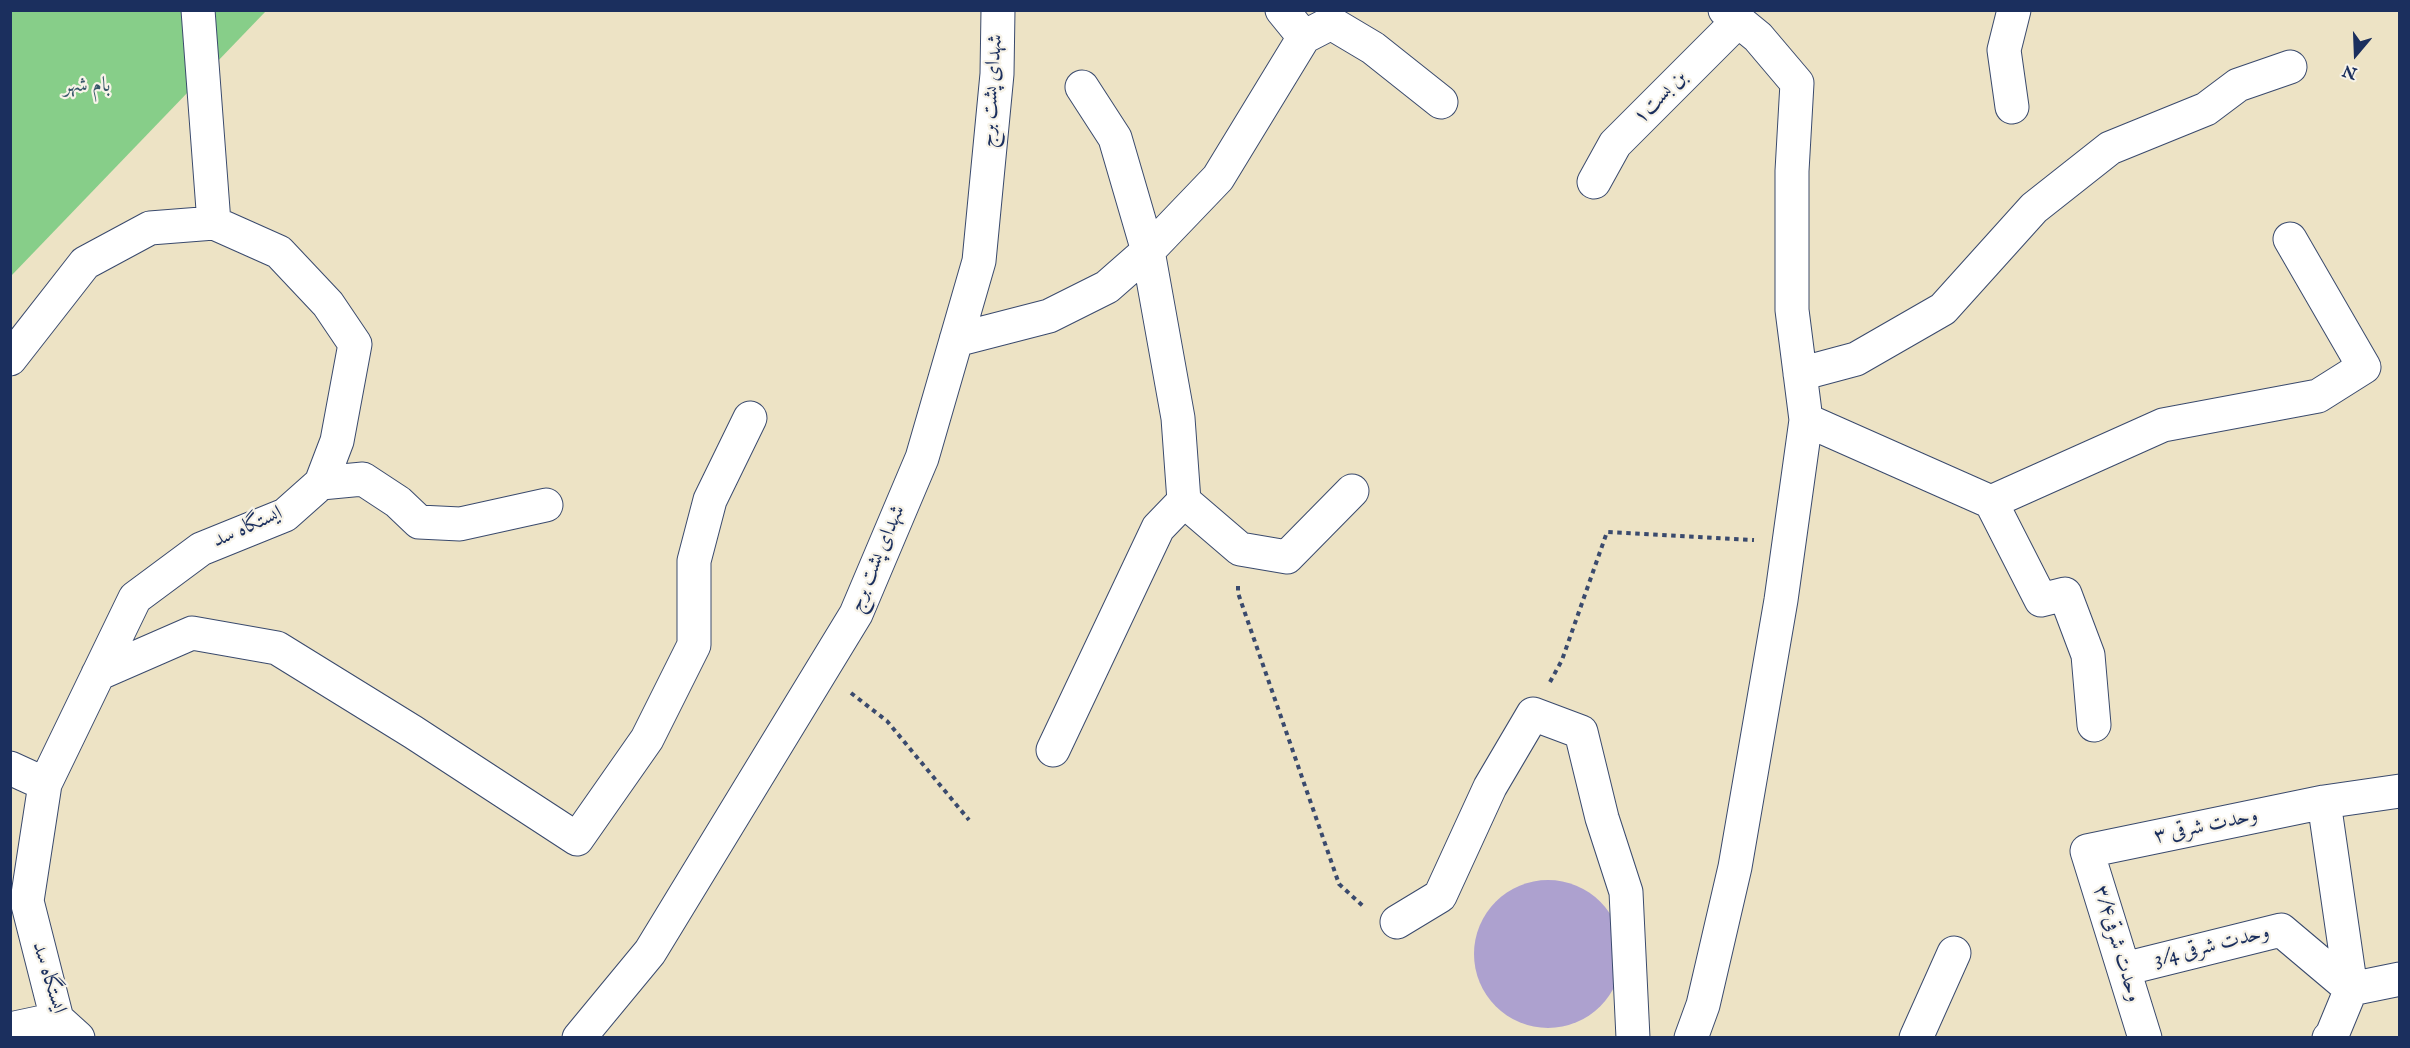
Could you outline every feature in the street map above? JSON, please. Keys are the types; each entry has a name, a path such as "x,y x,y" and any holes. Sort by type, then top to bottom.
{"street":[{"path":"198,10 214,224"},
{"name":"شهدای پشت برج","path":"579,1038 650,952 856,614 922,458 979,261 997,74 998,10"},
{"path":"1282,10 1304,36"},
{"path":"2012,107 2004,50 2014,10"},
{"path":"1691,1038 1703,1005 1735,867 1789,542 1806,420 1792,309 1792,171 1797,83 1758,37 1732,16"},
{"name":"بن بست۱","path":"1594,182 1615,144 1732,16"},
{"path":"956,340 1049,316 1107,287 1148,251 1218,178 1304,36 1331,23 1373,48 1441,102"},
{"path":"1800,374 1856,359 1943,309 2034,208 2110,148 2206,109 2238,85 2290,67"},
{"path":"1082,87 1115,138 1148,251 1178,418 1184,501 1240,549 1287,557 1352,491"},
{"name":"ایستگاه سد","path":"10,359 84,263 150,228 214,224 279,252 328,304 355,344 337,441 321,483 285,515 201,549 135,598 45,784 27,901 67,1028"},
{"path":"1991,502 2163,425 2318,396 2364,367 2290,239"},
{"path":"98,674 192,633 277,648 413,732 577,839 647,739 694,645 694,561 710,500 750,418"},
{"path":"1806,420 1991,502 2041,600 2065,594 2088,655 2094,725"},
{"path":"321,483 363,479 398,502 419,522 460,524 546,505"},
{"path":"1053,750 1158,528 1184,501"},
{"path":"1397,922 1440,896 1490,787 1533,714 1581,732 1602,818 1626,892 1633,1038"},
{"path":"10,768 45,784"},
{"name":"وحدت شرقی ۳","path":"2087,851 2324,802 2400,791"},
{"path":"2324,802 2343,1020"},
{"name":"وحدت شرقی۳/۴","path":"2087,851 2145,1038"},
{"name":"وحدت شرقی 3/4","path":"2124,969 2281,930 2343,1020"},
{"path":"1916,1038 1954,953"},
{"path":"2343,1020 2400,979"},
{"path":"10,1029 67,1028"}],"path":[{"path":"1533,714 1562,660 1607,532 1789,542"},
{"path":"1240,549 1238,593 1339,884 1359,905 1397,922"},
{"path":"822,671 887,721 969,820"}],"green space":[{"name":"بام شهر","path":"11,11 266,11 11,276"}],"building":[{"path":"1548,880 1576,885 1601,901 1617,926 1622,954 1617,982 1601,1007 1576,1023 1548,1028 1520,1023 1495,1007 1479,982 1474,954 1479,926 1495,901 1520,885"}]}
